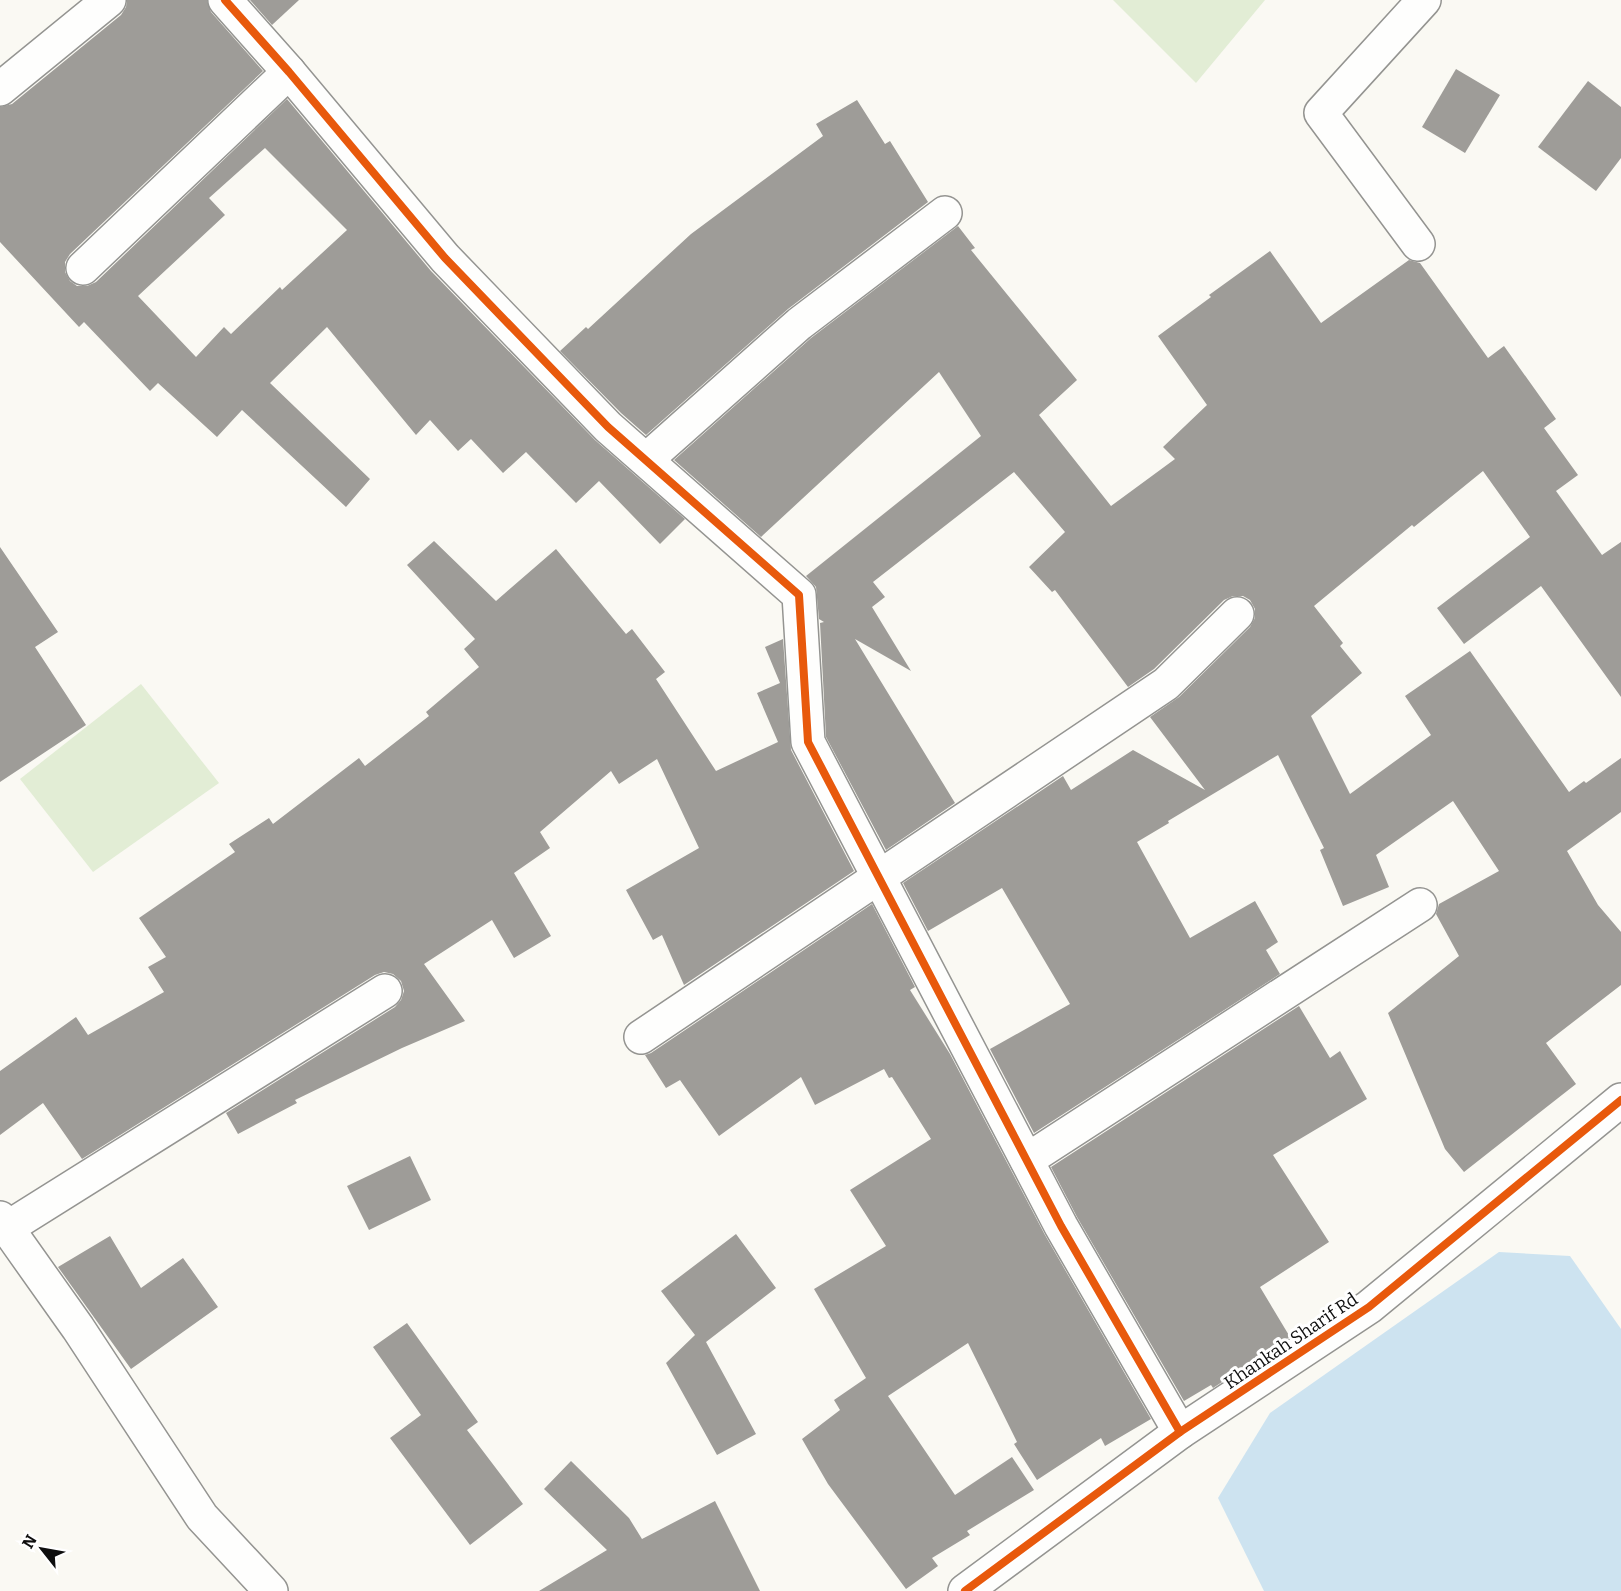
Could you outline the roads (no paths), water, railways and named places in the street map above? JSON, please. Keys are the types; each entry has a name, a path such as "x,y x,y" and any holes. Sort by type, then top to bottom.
{"street":[{"path":"0,89 109,0"},
{"path":"225,0 289,72 445,258 608,427 799,595 808,742 1061,1226 1180,1432"},
{"path":"1418,244 1321,113 1424,0"},
{"path":"83,268 289,72"},
{"path":"646,460 799,324 945,213"},
{"path":"641,1037 1166,684 1237,614"},
{"path":"1027,1160 1420,905"},
{"path":"271,1591 202,1517 78,1328 3,1223 385,991"},
{"name":"Khankah Sharif Rd","path":"965,1591 1180,1432 1369,1307 1621,1100"}],"water":[{"path":"1499,1252 1570,1256 1621,1329 1621,1591 1264,1591 1218,1498 1270,1413"}]}
